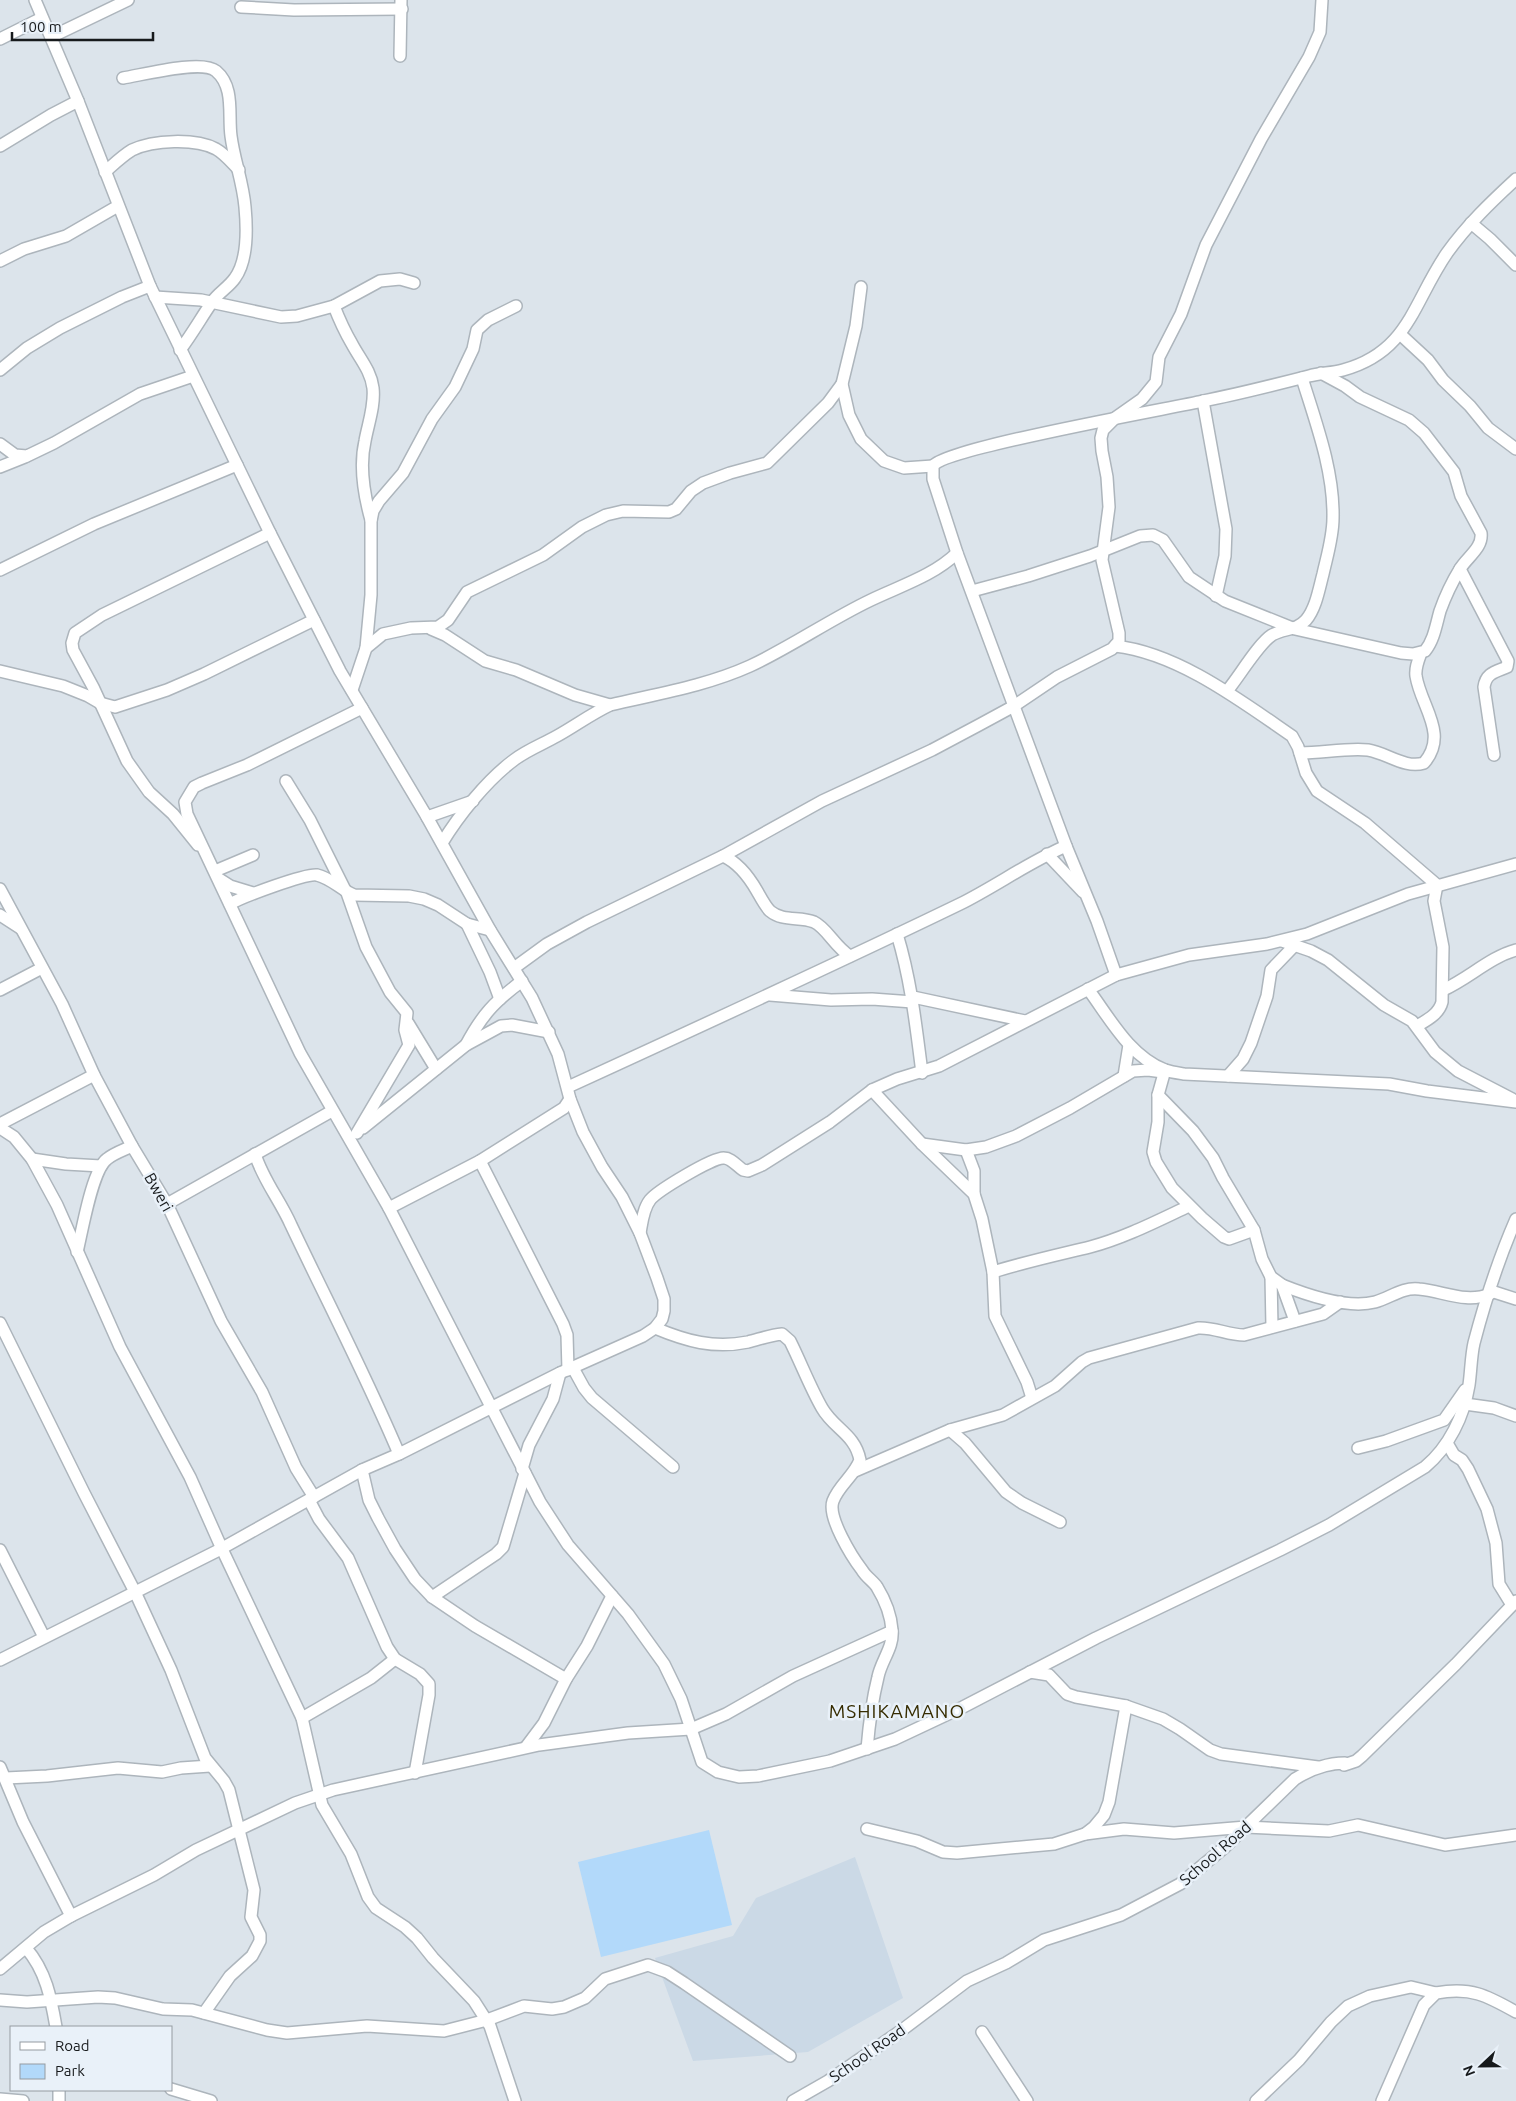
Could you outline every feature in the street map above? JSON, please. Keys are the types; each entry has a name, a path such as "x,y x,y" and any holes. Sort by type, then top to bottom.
{"street":[{"path":"0,1660 222,1549 362,1470 399,1454 567,1370 643,1336 655,1328 662,1319 664,1300 640,1233 622,1197 590,1146 570,1099 568,1087 549,1032 427,817 340,671 180,350 153,292 78,101 34,0"},
{"path":"50,37 128,0"},
{"path":"514,968 547,944 587,922 723,856 822,801 932,750 1014,706 1057,677 1115,646 1119,641 1119,633 1104,576 1103,551 1109,506 1107,476 1101,438 1103,430 1115,418 1142,399 1156,382 1159,357 1184,306 1206,245 1261,139 1310,57 1320,32 1322,0"},
{"path":"241,7 401,5 400,56"},
{"path":"0,39 42,18"},
{"path":"123,78 192,67 216,70 226,84 229,94 230,135 240,171 246,208 243,261 237,275 212,301 180,350"},
{"path":"0,146 78,101"},
{"path":"105,172 134,150 148,145 175,142 205,145 215,149 240,171"},
{"path":"1116,975 957,552 933,480 933,466 938,460 972,450 1115,418 1203,402 1322,373 1342,371 1358,365 1379,353 1400,335 1446,255 1471,223 1516,179"},
{"path":"0,261 24,249 66,236 118,206"},
{"path":"1471,223 1516,265"},
{"path":"0,370 27,348 60,328 122,297 153,292 212,301 281,316 297,316 334,306 380,281 400,279 414,282"},
{"path":"861,287 856,326 842,384 844,399 854,427 861,439 873,452 896,466 904,468 933,466"},
{"path":"334,306 346,334 365,364 373,390 370,423 365,440 362,467 365,496 371,522"},
{"path":"352,690 366,648 371,595 371,522 373,511 400,476 432,419 455,388 473,349 477,330 488,320 516,306"},
{"path":"1400,335 1425,356 1443,380 1492,431 1516,450"},
{"path":"1300,753 1368,750 1384,754 1410,765 1424,763 1432,754 1435,738 1430,715 1416,675 1416,667 1421,654 1429,646 1446,595 1460,569 1478,547 1481,538 1475,521 1461,496 1454,472 1432,441 1409,420 1360,397 1346,386 1322,373"},
{"path":"0,467 54,443 140,394 193,376"},
{"path":"1227,691 1272,635 1295,628 1311,614 1328,551 1333,520 1333,494 1302,378"},
{"path":"366,648 383,634 396,630 438,627 448,620 467,592 542,555 582,527 606,515 623,511 669,512 676,509 691,492 703,483 767,463 828,403 842,384"},
{"path":"1203,402 1226,529 1225,556 1216,596"},
{"path":"0,444 15,455 26,456"},
{"path":"0,570 94,524 237,465"},
{"path":"205,852 186,833 173,814 149,792 140,779 120,746 73,650 72,643 76,633 102,615 270,533"},
{"path":"972,591 1028,576 1103,551 1140,536 1158,536 1163,540 1189,577 1216,596 1252,613 1295,628 1401,653 1421,654"},
{"path":"442,844 454,823 515,759 610,706 694,684 749,666 870,601 932,572 946,564 957,552"},
{"path":"1460,569 1503,648 1508,661 1506,667 1490,674 1485,679 1485,694 1494,755"},
{"path":"0,671 20,674 75,690 100,703 115,707 167,690 204,674 314,620"},
{"path":"431,629 445,635 485,661 516,670 574,695 610,706"},
{"path":"1115,646 1136,649 1158,656 1227,691 1292,736 1306,773 1317,791 1366,823 1437,885"},
{"path":"362,708 247,766 210,778 194,787 184,802 185,807 300,1053 332,1110 354,1136 540,1502 568,1545 628,1614 664,1664 681,1699 702,1762 718,1772 739,1777 758,1776 803,1767 895,1739 1327,1526 1425,1468 1438,1456 1447,1443 1465,1404 1474,1345 1490,1292 1516,1219"},
{"path":"286,780 310,820 347,892 366,947 390,992 404,1008 407,1020 436,1069"},
{"path":"427,817 473,801"},
{"path":"568,1087 897,934 967,900 1047,854 1066,846"},
{"path":"1047,854 1088,897"},
{"path":"217,875 253,855"},
{"path":"723,856 732,860 746,874 770,910 783,918 809,920 821,926 836,946 850,956"},
{"path":"640,1233 648,1202 661,1190 722,1158 728,1159 743,1170 755,1169 804,1139 872,1090 897,1079 922,1073 1116,975 1189,955 1307,934 1408,894 1516,864"},
{"path":"230,904 253,893 313,874 324,877 347,892 363,896 409,896 424,900 438,905 467,924 490,930"},
{"path":"217,875 230,886 253,893"},
{"path":"1417,1026 1440,1009 1443,990 1443,947 1434,901 1437,885"},
{"name":"Bweri","path":"0,889 76,1033 94,1075 132,1146 167,1204 209,1297 262,1392 319,1519 348,1558 387,1647 395,1659"},
{"path":"0,915 22,929"},
{"path":"467,924 486,962 500,999"},
{"path":"897,934 913,1000 922,1073"},
{"path":"1281,940 1328,960 1384,1005 1412,1021 1435,1052 1458,1071 1516,1101"},
{"path":"1228,1076 1243,1058 1251,1043 1267,996 1271,970 1295,945"},
{"path":"1443,990 1516,950"},
{"path":"0,990 42,968"},
{"path":"466,1045 482,1017 500,999 522,982"},
{"path":"1088,989 1129,1045 1144,1058 1165,1071"},
{"path":"769,995 831,1000 913,1000 1025,1021"},
{"path":"354,1136 409,1045 406,1030 407,1020"},
{"path":"354,1136 466,1045 501,1026 512,1025 549,1032"},
{"path":"1124,1076 1129,1045"},
{"path":"922,1144 966,1150 986,1147 1016,1136 1070,1108 1124,1076 1140,1070 1184,1074 1389,1084 1427,1091 1516,1101"},
{"path":"1165,1071 1158,1095 1158,1122 1153,1152 1162,1174 1189,1206 1226,1238 1235,1238 1254,1230"},
{"path":"94,1075 0,1126 14,1137 32,1159 57,1205 76,1252 120,1347 190,1477 302,1718 318,1794 324,1811 351,1854 370,1901 376,1908 405,1927 417,1938 474,2002 487,2020 515,2101"},
{"path":"872,1090 922,1144 974,1194"},
{"path":"1158,1095 1193,1131 1213,1158 1254,1230 1262,1259 1271,1277 1272,1327"},
{"path":"390,1208 480,1160 564,1108 570,1099"},
{"path":"167,1204 332,1110"},
{"path":"14,1118 14,1137"},
{"path":"76,1252 91,1194 101,1166 107,1159 132,1146"},
{"path":"966,1150 974,1172 974,1194 993,1272 995,1316 1032,1398"},
{"path":"255,1154 266,1181 284,1210 349,1342 399,1454"},
{"path":"32,1159 66,1164 101,1166"},
{"path":"432,1596 484,1563 503,1547 529,1445 567,1370 567,1335 563,1324 480,1160"},
{"path":"993,1272 1091,1246 1143,1227 1189,1206"},
{"path":"1271,1277 1282,1285 1300,1292 1340,1302 1373,1302 1410,1288 1472,1299 1490,1292 1516,1299"},
{"path":"1282,1285 1295,1321"},
{"path":"855,1471 950,1430 1003,1415 1054,1386 1089,1358 1198,1328 1206,1328 1232,1335 1244,1334 1323,1314 1340,1302"},
{"path":"0,1323 135,1592 171,1670 201,1750 210,1766 228,1787 254,1890 251,1917 260,1935 260,1940 252,1956 230,1976 204,2013"},
{"path":"655,1328 690,1341 724,1346 749,1342 773,1334 782,1334 790,1341 822,1409 830,1420 852,1439 860,1460 855,1471 838,1490 832,1503 832,1510 842,1538 851,1555 877,1587 884,1600 892,1631 892,1640 878,1678 870,1715 867,1749"},
{"path":"567,1370 592,1398 673,1467"},
{"path":"1358,1448 1386,1441 1444,1420 1450,1414 1469,1384"},
{"path":"1465,1404 1494,1408 1516,1416"},
{"path":"950,1430 965,1442 1006,1492 1022,1503 1060,1522"},
{"path":"1447,1443 1454,1455 1462,1460 1468,1469 1487,1509 1496,1543 1499,1584 1514,1603"},
{"path":"362,1470 369,1500 395,1549 415,1579 432,1596 475,1626 566,1679"},
{"path":"0,1550 44,1637"},
{"path":"526,1747 544,1723 566,1679 587,1646 612,1596"},
{"name":"School Road","path":"793,2101 828,2081 902,2030 967,1981 1006,1963 1044,1940 1121,1914 1180,1884 1225,1847 1295,1779 1320,1767 1329,1764 1345,1763 1344,1765 1356,1761 1362,1756 1456,1664 1514,1603"},
{"path":"0,1969 44,1932 71,1916 154,1875 178,1860 239,1829 294,1803 318,1794 526,1747 601,1736 691,1728 726,1714 793,1676 892,1631"},
{"path":"302,1718 371,1678 395,1659 424,1677 430,1688 414,1773"},
{"path":"1030,1672 1049,1675 1067,1694 1126,1706 1163,1719 1210,1750 1221,1754 1320,1767"},
{"path":"1085,1834 1104,1815 1109,1802 1126,1706"},
{"path":"6,1778 47,1776 118,1768 162,1772 181,1768 210,1766"},
{"path":"0,1767 22,1822 71,1916"},
{"path":"868,1829 917,1841 943,1852 957,1853 1054,1844 1085,1834 1124,1829 1174,1833 1246,1827 1329,1831 1358,1825 1445,1845 1516,1835"},
{"path":"26,1948 38,1964 51,2000 56,2026"},
{"path":"0,2000 27,2002 98,1997 124,1999 145,2006 163,2009 178,2008 204,2013 267,2030 287,2033 367,2026 444,2031 487,2020 524,2006 552,2009 564,2007 584,1998 605,1979 648,1965 667,1972 790,2056"},
{"path":"1256,2101 1299,2060 1331,2022 1348,2006 1370,1996 1411,1987 1436,1993 1464,1990 1492,1998 1516,2012"},
{"path":"1382,2101 1424,2006 1436,1993"},
{"path":"982,2032 1027,2101"},
{"path":"172,2089 211,2101"},
{"path":"0,2099 23,2101"}],"shaded area":[{"path":"855,1857 903,1998 808,2052 693,2061 655,1958 733,1936 756,1898"}],"green space":[{"path":"709,1830 732,1925 601,1957 578,1862"}],"district":[{"name":"MSHIKAMANO","path":"897,1711"}]}
